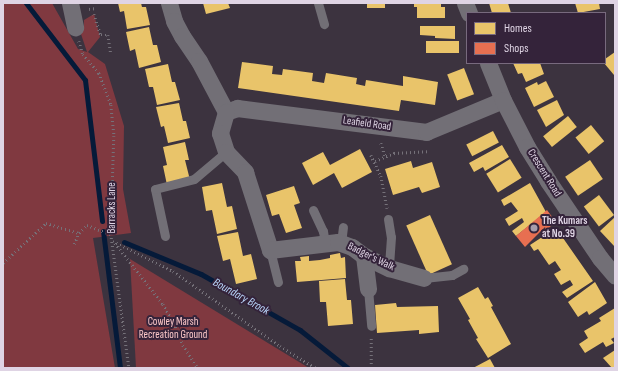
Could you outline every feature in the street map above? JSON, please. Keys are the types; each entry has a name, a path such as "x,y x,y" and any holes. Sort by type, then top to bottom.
{"street":[{"path":"70,3 75,27"},
{"path":"169,3 174,21 199,61 226,112 220,133 226,152 245,172 270,250 336,238"},
{"name":"Crescent Road","path":"488,64 503,100 548,181 600,258 615,276"},
{"name":"Leafield Road","path":"226,112 237,108 426,132 503,100"},
{"name":"Badger's Walk","path":"336,238 364,256 389,268 424,278"},
{"path":"364,256 368,289"}],"lane":[{"path":"318,3 324,24"},
{"path":"165,236 155,189 194,179 226,152"},
{"path":"313,210 323,231 336,238"},
{"path":"388,219 391,237 389,268"},
{"path":"270,250 278,282"},
{"path":"424,278 452,275 463,269"},
{"path":"368,289 371,326"}],"path":[{"path":"89,9 96,8"},
{"path":"94,14 101,35 108,35 111,53"},
{"name":"Barracks Lane","path":"83,54 99,73 111,105 114,136 111,234 128,368"},
{"path":"380,140 385,156"},
{"path":"375,161 385,156 405,152 426,151"},
{"path":"371,155 375,161 385,191 388,219"},
{"path":"3,264 46,223 79,233"},
{"path":"74,244 79,233 87,225 111,234"},
{"path":"113,241 163,304 174,323 183,345 198,368"},
{"path":"113,241 173,271 280,346 316,368"},
{"path":"371,326 371,366"}],"green space":[{"path":"3,3 52,3 78,49 87,52 80,31 84,26 84,20 94,14 100,37 88,52 105,64 124,126 123,189 131,233 93,238 115,368 3,368"},
{"name":"Cowley Marsh Recreation Ground","path":"130,259 309,368 136,368"}],"building: Homes":[{"path":"118,3 141,3 142,7 146,7 150,25 127,29 124,11 120,12"},
{"path":"203,3 228,3 230,8 206,14"},
{"path":"367,3 385,3 385,8 367,8"},
{"path":"414,3 441,3 441,7 445,7 445,18 417,18 417,7 414,7"},
{"path":"489,3 508,3 511,12 492,12"},
{"path":"575,3 599,3 600,9 578,12"},
{"path":"420,26 455,26 455,39 435,38 435,36 420,35"},
{"path":"149,27 153,45 157,45 161,62 139,68 135,49 130,51 126,32"},
{"path":"426,41 459,41 459,53 426,53"},
{"path":"615,52 614,75 605,64 606,58"},
{"path":"242,62 273,66 272,74 282,75 283,69 313,73 312,81 324,83 326,73 357,78 356,84 365,86 366,80 403,86 403,76 438,82 435,105 401,100 399,111 238,88"},
{"path":"168,64 172,82 175,82 180,100 157,105 153,87 149,87 145,69"},
{"path":"513,64 540,64 544,74 526,82 522,73 518,74"},
{"path":"464,68 474,94 457,101 447,74"},
{"path":"546,81 554,97 534,107 525,88 537,82 538,85"},
{"path":"557,100 564,115 546,127 537,110"},
{"path":"179,103 183,121 186,121 190,138 168,143 164,126 161,127 156,107"},
{"path":"568,116 577,127 552,147 543,136"},
{"path":"591,125 604,141 589,154 575,138"},
{"path":"493,131 499,143 472,156 466,145"},
{"path":"185,142 189,160 185,160 190,180 167,185 163,166 167,165 163,147"},
{"path":"502,145 509,157 485,171 483,167 474,172 469,163"},
{"path":"360,149 372,172 342,188 334,173 313,185 302,163 323,152 330,165"},
{"path":"510,159 522,178 498,192 486,174"},
{"path":"590,160 603,179 578,196 565,177"},
{"path":"411,161 413,168 432,162 440,187 422,193 419,187 393,195 385,169"},
{"path":"222,183 227,207 232,206 237,229 217,234 212,210 206,211 202,187"},
{"path":"530,183 546,212 516,236 512,231 524,222 522,218 509,226 505,219 518,211 511,202 504,206 501,200"},
{"path":"294,186 300,203 294,205 302,228 286,233 279,214 272,216 266,195"},
{"path":"599,195 614,215 599,226 584,206"},
{"path":"430,215 452,264 428,275 406,226"},
{"path":"615,217 615,247 600,231"},
{"path":"556,228 593,281 567,298 562,292 573,285 570,280 561,285 554,274 561,270 555,261 549,265 538,249 534,251 530,245"},
{"path":"238,232 243,256 251,254 257,279 236,284 230,259 223,261 217,236"},
{"path":"340,253 341,258 345,257 346,278 297,282 295,261 301,261 300,257 309,256 309,261 320,260 330,258 330,255"},
{"path":"345,279 347,300 351,300 353,324 328,326 326,302 320,302 319,281"},
{"path":"595,282 607,303 589,315 587,311 578,317 568,302"},
{"path":"478,287 485,299 488,297 493,306 491,307 511,344 488,358 476,339 478,338 468,320 470,319 458,298"},
{"path":"396,303 397,307 438,306 439,332 419,334 419,330 377,333 375,305"},
{"path":"615,308 615,337 611,339 614,343 606,347 603,342 585,353 579,344 588,338 584,331 601,321 599,318"},
{"path":"615,350 615,368 612,368 603,358"},
{"path":"490,359 495,368 473,368"}],"building: Shops":[{"name":"The Kumars at No.39","path":"547,210 556,222 546,230 545,227 525,247 516,236"}],"waterway":[{"name":"Boundary Brook","path":"26,3 85,80 102,221"},
{"path":"103,231 120,368"},
{"name":"Boundary Brook","path":"124,242 201,274 300,330 348,368"}],"place":[{"name":"The Kumars at No.39","path":"534,228"}]}
